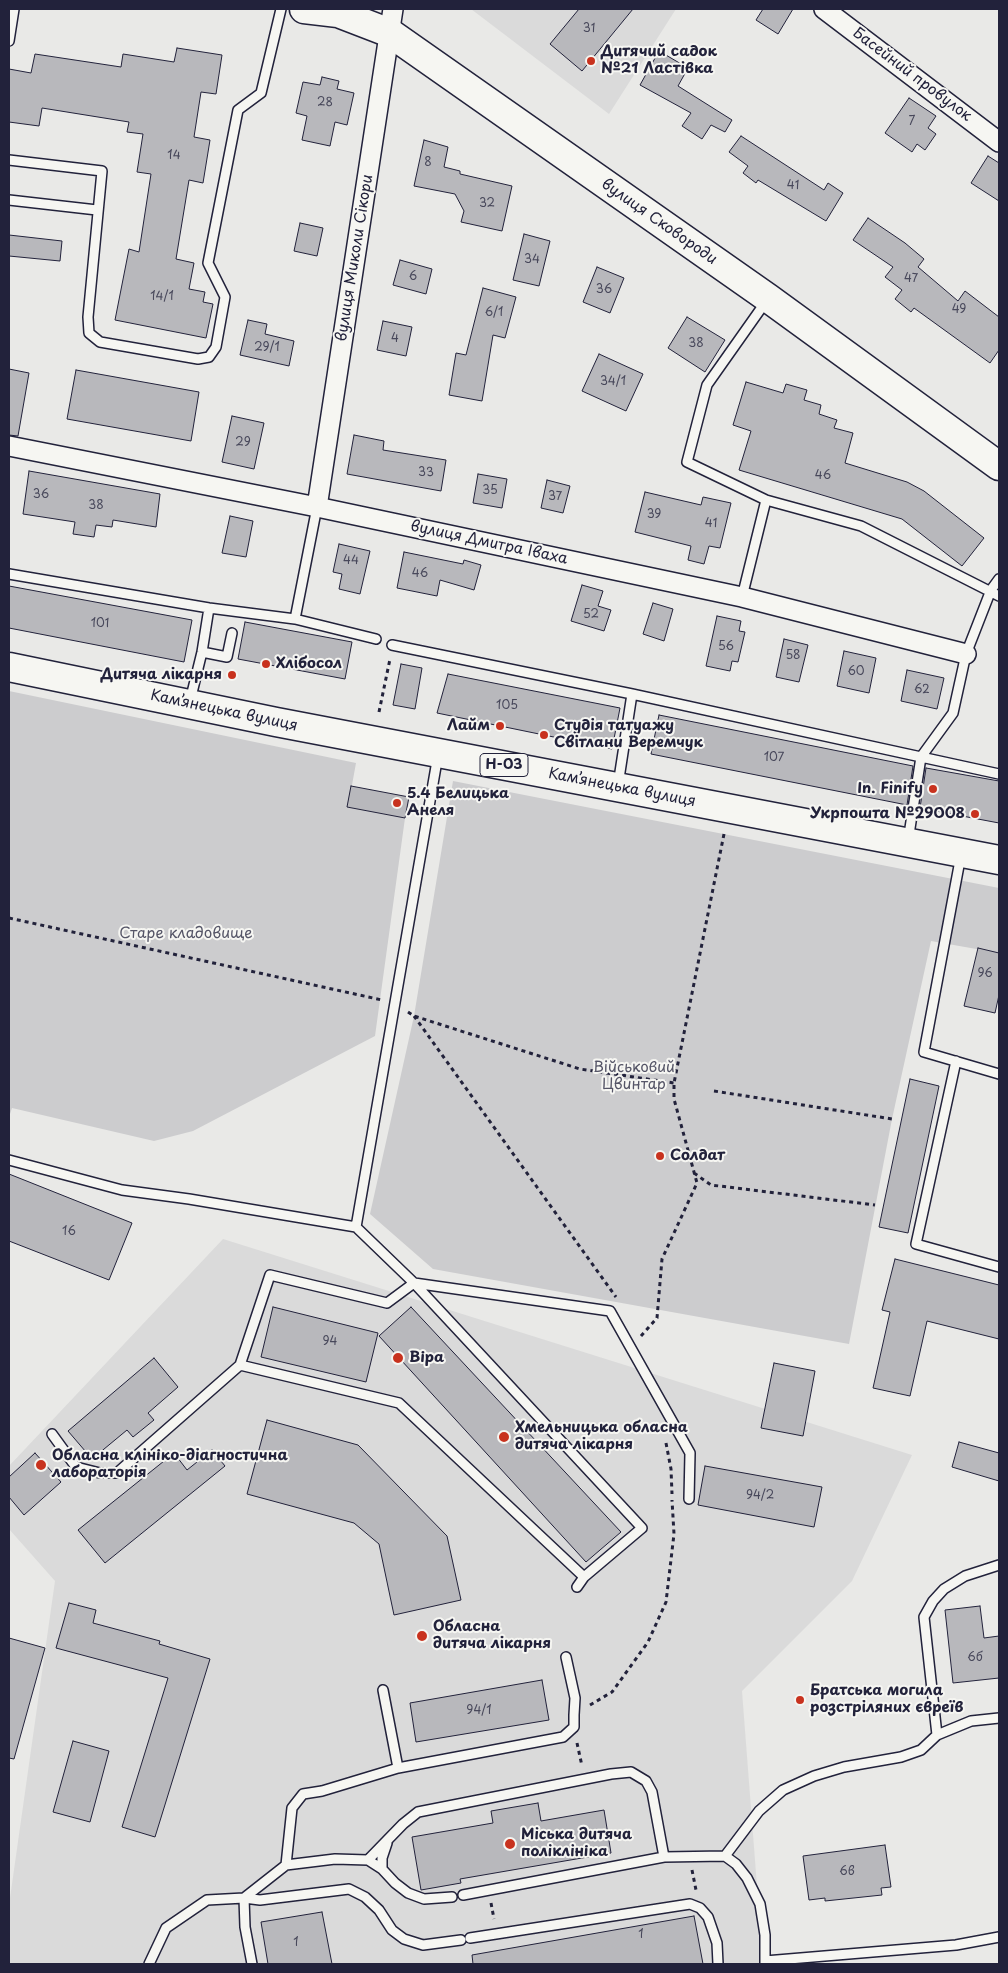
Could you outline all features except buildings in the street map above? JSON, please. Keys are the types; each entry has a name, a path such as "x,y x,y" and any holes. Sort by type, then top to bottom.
{"main road":[{"name":"вулиця Сковороди","path":"304,9 391,21 999,466"},
{"name":"Камʼянецька вулиця","path":"9,668 617,788 908,841 999,860"}],"street":[{"name":"Басейний провулок","path":"824,9 999,142"},
{"name":"вулиця Миколи Сікори","path":"317,507 391,21"},
{"name":"вулиця Дмитра Іваха","path":"9,446 317,507 742,597 966,654"}],"lane":[{"path":"9,41 14,9"},
{"path":"9,160 102,171 88,317 89,333 100,342 198,359 209,357 216,348 225,297 208,263 238,110 261,92 281,9"},
{"path":"9,200 97,210"},
{"path":"768,298 707,385 687,462 766,500 862,526 991,590 999,596"},
{"path":"742,597 766,500"},
{"path":"295,619 317,507"},
{"path":"9,574 209,608 295,619 376,639"},
{"path":"908,841 921,757 953,713 966,654 991,590 999,579"},
{"path":"190,704 202,652 209,608"},
{"path":"202,652 227,657 232,633"},
{"path":"392,645 632,694 999,774"},
{"path":"617,788 632,694"},
{"path":"356,1227 438,752"},
{"path":"962,852 924,1052 999,1074"},
{"path":"956,1061 916,1244 999,1267"},
{"path":"9,1160 122,1190 190,1199 356,1227 414,1283 642,1528 584,1577 576,1587"},
{"path":"52,1434 76,1467 100,1473 117,1473 240,1365 270,1275 387,1303 414,1283 610,1312 690,1453 689,1499"},
{"path":"240,1365 399,1403 584,1577"},
{"path":"937,1734 924,1617 932,1601 944,1589 965,1576 999,1565"},
{"path":"286,1865 292,1808 304,1794 398,1768 563,1736 574,1727 575,1698 566,1657"},
{"path":"383,1690 398,1768"},
{"path":"724,1856 759,1811 783,1790 814,1776 844,1767 901,1757 921,1750 937,1734 971,1721 999,1718"},
{"path":"368,1860 403,1824 418,1812 585,1779 631,1772 646,1781 656,1806 664,1857"},
{"path":"382,1869 382,1858 389,1839"},
{"path":"463,1895 664,1857 724,1856 736,1864 747,1878 760,1904 765,1934 765,1963 956,1945 999,1937"},
{"path":"244,1898 286,1865 335,1859 368,1860 382,1869 408,1893 424,1900 452,1897"},
{"path":"149,1964 166,1928 207,1900 244,1898 260,1900 349,1889 364,1897 379,1910 392,1930 404,1939 423,1945 460,1940"},
{"path":"244,1898 245,1926 252,1964"},
{"path":"470,1938 690,1904 700,1908 708,1917 717,1943 718,1964"}],"path":[{"path":"379,712 392,645"},
{"path":"641,1336 657,1318 662,1259 697,1183 674,1099 674,1083 724,834"},
{"path":"9,918 395,1004 414,1016 580,1069 674,1083"},
{"path":"414,1016 618,1300"},
{"path":"714,1091 892,1119"},
{"path":"694,1173 711,1185 875,1205"},
{"path":"637,1329 644,1345"},
{"path":"574,1715 612,1692 648,1642 666,1602 674,1534 671,1469 664,1434"},
{"path":"574,1727 585,1779"},
{"path":"690,1856 700,1908"},
{"path":"488,1890 497,1934"}],"shaded area":[{"name":"Дитячий садок №21 Ластівка","path":"471,9 676,9 609,114"},
{"name":"Обласна дитяча лікарня","path":"223,1239 912,1455 852,1581 742,1691 763,1964 9,1964 9,1905 55,1581 9,1529 9,1466"}],"green space":[{"name":"Старе кладовище","path":"9,691 356,763 348,807 405,818 375,1036 193,1131 154,1141 12,1108 9,1117"},
{"name":"Військовий Цвинтар","path":"453,781 999,888 999,953 931,941 892,1119 849,1344 433,1269 370,1214 414,1016"}],"place":[{"name":"Дитячий садок №21 Ластівка","path":"591,61"},
{"name":"Хлібосол","path":"266,664"},
{"name":"Дитяча лікарня","path":"232,675"},
{"name":"Лайм","path":"500,726"},
{"name":"Студія татуажу Світлани Веремчук","path":"544,735"},
{"name":"In. Finify","path":"933,789"},
{"name":"5.4 Белицька Анеля","path":"397,803"},
{"name":"Укрпошта №29008","path":"975,814"},
{"name":"Солдат","path":"660,1156"},
{"name":"Віра","path":"398,1358"},
{"name":"Хмельницька обласна дитяча лікарня","path":"504,1437"},
{"name":"Обласна клініко-діагностична лабораторія","path":"41,1465"},
{"name":"Обласна дитяча лікарня","path":"422,1636"},
{"name":"Братська могила розстріляних євреїв","path":"800,1700"},
{"name":"Міська дитяча поліклініка","path":"510,1844"}]}
